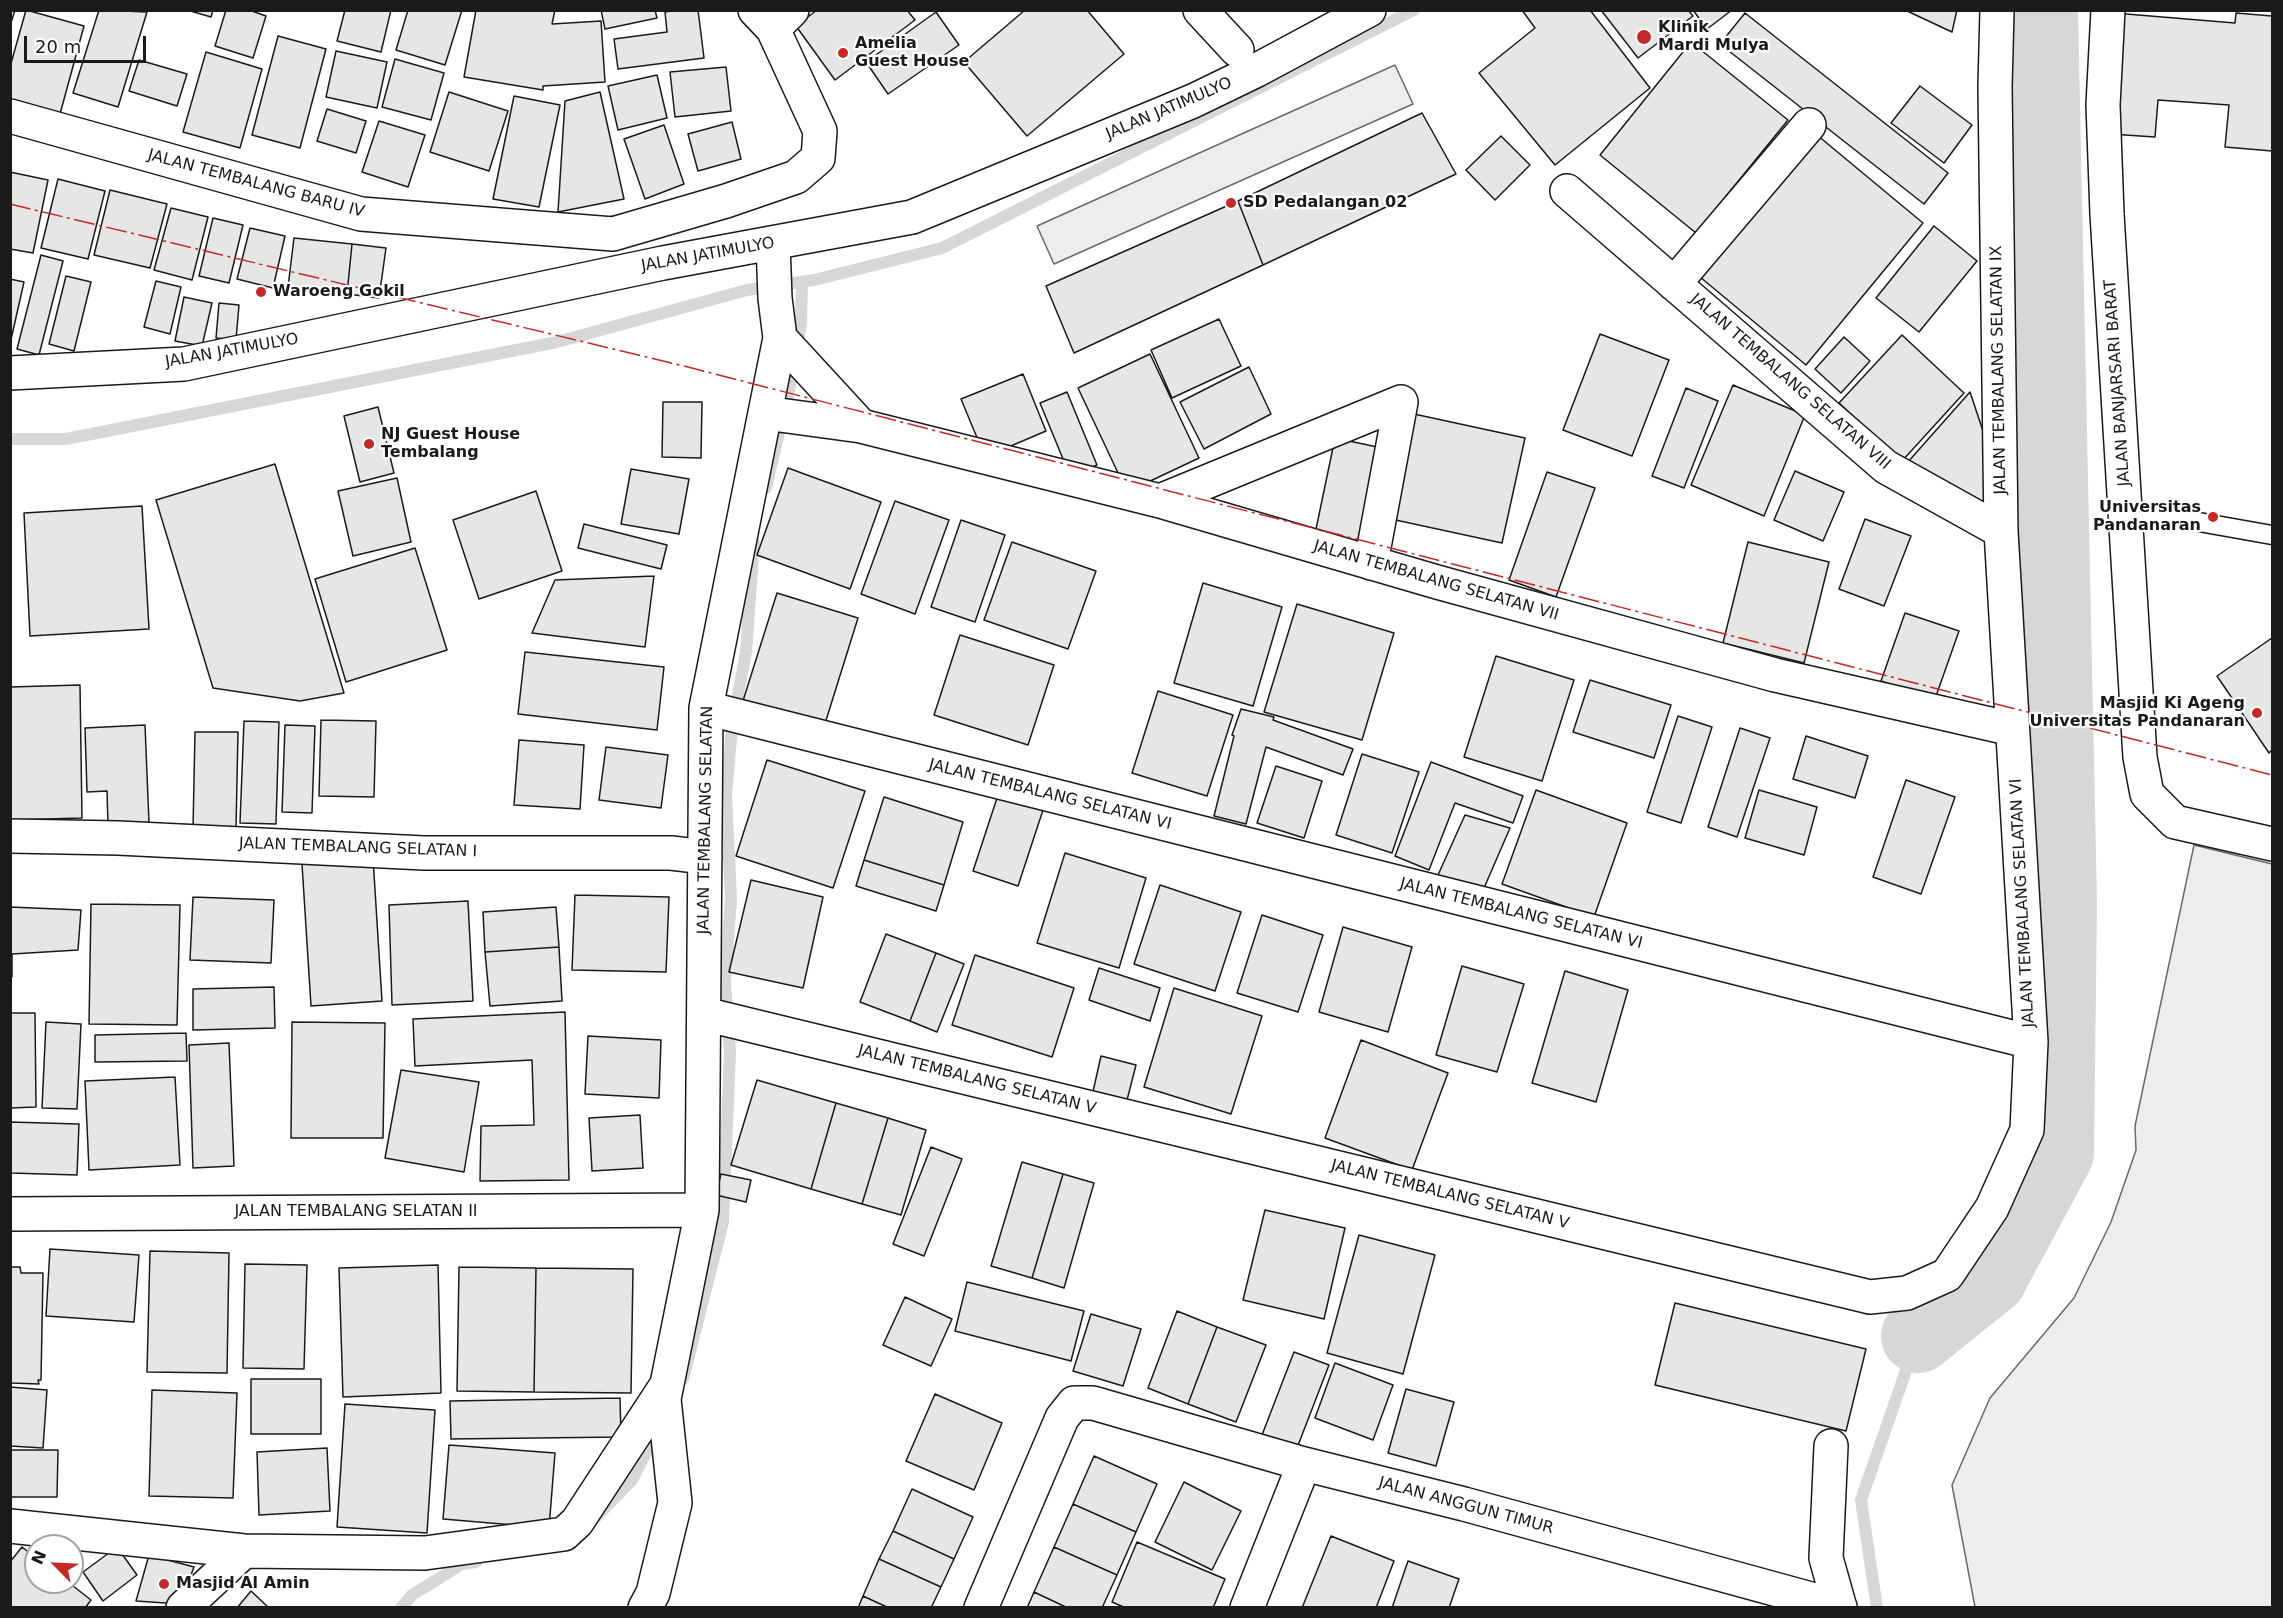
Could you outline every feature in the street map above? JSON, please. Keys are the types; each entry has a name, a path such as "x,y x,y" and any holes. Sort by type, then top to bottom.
{"street":[{"path":"1200,10 1237,50"},
{"name":"JALAN JATIMULYO","path":"10,373 184,364 663,262 773,251 912,217 1193,101 1257,70 1369,10"},
{"name":"JALAN TEMBALANG SELATAN IX","path":"1997,10 1995,87 2001,531 2012,729"},
{"name":"JALAN BANJARSARI BARAT","path":"2108,10 2103,105 2107,214 2126,509 2127,573 2140,757 2147,794 2175,822 2272,844"},
{"name":"JALAN TEMBALANG BARU IV","path":"10,116 361,214 613,234 726,201 796,177 818,158 820,131 773,17"},
{"name":"JALAN TEMBALANG SELATAN VIII","path":"1674,284 1809,125"},
{"name":"JALAN TEMBALANG SELATAN VIII","path":"1567,191 1886,467 2001,531"},
{"name":"JALAN TEMBALANG SELATAN","path":"665,1393 702,1210 706,708 780,338 773,251"},
{"path":"780,338 861,426"},
{"path":"1160,501 1401,402 1371,563"},
{"name":"JALAN TEMBALANG SELATAN VII","path":"765,413 861,426 1160,501 1371,563 1775,675 2012,729"},
{"name":"JALAN TEMBALANG SELATAN VI","path":"706,708 2031,1042 2012,729"},
{"name":"JALAN TEMBALANG SELATAN I","path":"10,836 118,838 424,853 671,853 705,857"},
{"name":"JALAN TEMBALANG SELATAN V","path":"704,1014 1870,1297 1906,1293 1947,1275 1992,1208 2027,1130 2031,1042"},
{"name":"JALAN TEMBALANG SELATAN II","path":"10,1214 702,1210"},
{"path":"645,1608 653,1593 675,1503 667,1437 665,1393"},
{"path":"10,1526 244,1551 425,1553 564,1534 577,1522 665,1393"},
{"name":"JALAN ANGGUN TIMUR","path":"981,1608 1062,1418 1074,1403 1093,1403 1304,1464 1476,1507 1840,1607"},
{"path":"1832,1446 1826,1558 1840,1607"},
{"path":"1247,1608 1304,1464"},
{"path":"183,1608 244,1551"}],"lane":[{"path":"2126,509 2272,536"}],"shaded area":[{"path":"1395,65 1413,104 1054,264 1037,226"},
{"path":"2194,845 2272,864 2272,1607 1975,1607 1952,1485 1990,1398 2074,1298 2111,1222 2136,1150 2135,1126"}],"building":[{"path":"10,10 15,10 10,26"},
{"path":"26,10 84,26 60,114 10,100 10,67"},
{"path":"99,10 147,12 118,107 73,93"},
{"path":"187,10 213,10 211,17"},
{"path":"226,10 249,10 266,16 253,58 215,46"},
{"path":"345,10 391,10 381,52 337,41"},
{"path":"408,10 462,10 445,65 396,50"},
{"path":"476,10 555,10 552,24 601,21 605,82 543,86 543,90 464,77"},
{"path":"601,10 655,10 657,18 605,29"},
{"path":"698,10 704,58 618,69 614,39 667,32 665,12"},
{"name":"Amelia Guest House","path":"817,10 907,10 915,20 835,80 796,26"},
{"path":"1025,10 1087,10 1124,54 1027,136 964,62"},
{"path":"1522,10 1590,10 1650,88 1555,165 1479,73 1535,28"},
{"name":"Klinik Mardi Mulya","path":"1601,10 1688,10 1693,16 1638,58"},
{"path":"1693,10 1732,10 1707,29"},
{"path":"1905,10 1957,10 1952,32"},
{"path":"936,12 959,45 888,94 866,62"},
{"path":"1745,13 1948,173 1924,204 1720,44"},
{"path":"2114,13 2235,23 2236,13 2272,16 2272,151 2225,147 2229,105 2158,100 2155,137 2110,134"},
{"path":"278,36 326,49 300,148 252,135"},
{"path":"1691,42 1788,120 1696,233 1600,155"},
{"path":"336,51 387,62 377,108 326,97"},
{"path":"206,52 262,69 240,148 183,132"},
{"path":"395,59 444,73 431,120 382,107"},
{"path":"139,60 187,74 177,106 129,91"},
{"path":"726,67 731,111 675,117 670,72"},
{"path":"657,75 667,118 618,130 608,86"},
{"path":"1920,86 1972,125 1944,163 1891,123"},
{"path":"449,92 508,111 489,171 430,152"},
{"path":"600,92 624,199 558,212 565,101"},
{"path":"514,96 560,105 539,207 493,199"},
{"path":"327,109 366,121 356,153 317,141"},
{"path":"1422,113 1456,174 1263,265 1238,201"},
{"path":"379,121 425,135 408,187 362,172"},
{"path":"732,122 741,159 698,171 688,134"},
{"path":"664,125 684,184 645,199 624,139"},
{"path":"1817,135 1923,223 1806,365 1700,277"},
{"path":"1501,136 1530,165 1495,200 1466,170"},
{"path":"10,172 48,180 33,253 10,249"},
{"path":"58,179 105,191 88,259 41,248"},
{"path":"110,190 167,204 150,268 94,255"},
{"path":"1238,201 1263,265 1074,353 1046,286"},
{"path":"171,208 208,217 192,280 154,270"},
{"path":"213,218 243,225 229,283 199,276"},
{"path":"1934,226 1977,261 1919,332 1876,298"},
{"path":"250,228 285,236 273,288 237,279"},
{"path":"294,238 352,244 347,294 288,287"},
{"path":"352,244 386,248 379,298 347,294"},
{"path":"41,255 63,261 39,355 17,349"},
{"path":"66,276 91,282 74,351 49,344"},
{"path":"10,279 24,282 10,344"},
{"path":"156,281 181,287 170,334 144,327"},
{"path":"184,297 212,303 202,346 175,341"},
{"path":"219,303 239,305 236,340 216,338"},
{"path":"1219,319 1241,366 1172,398 1151,350"},
{"path":"1600,334 1669,360 1632,456 1563,430"},
{"path":"1902,335 1964,393 1902,461 1839,403"},
{"path":"1844,337 1870,361 1841,393 1815,369"},
{"path":"1150,354 1199,458 1127,492 1078,388"},
{"path":"1249,367 1271,414 1204,449 1180,402"},
{"path":"1023,374 1046,431 985,457 961,399"},
{"path":"1733,385 1805,415 1764,516 1691,485"},
{"path":"1686,388 1718,401 1684,488 1652,476"},
{"path":"1067,392 1097,465 1070,476 1040,403"},
{"path":"1970,392 1993,461 1983,503 1907,463"},
{"path":"663,402 702,402 701,458 662,457"},
{"name":"NJ Guest House Tembalang","path":"378,407 394,473 360,482 344,416"},
{"path":"1414,414 1525,438 1502,543 1391,519"},
{"path":"1335,438 1396,451 1376,547 1315,534"},
{"path":"275,464 344,693 300,701 213,688 156,500"},
{"path":"788,468 881,502 850,589 757,555"},
{"path":"631,469 689,479 679,534 621,524"},
{"path":"1795,471 1844,492 1823,541 1774,520"},
{"path":"1547,472 1595,488 1556,597 1509,580"},
{"path":"397,478 411,542 353,556 338,491"},
{"path":"536,491 562,571 479,599 453,520"},
{"path":"895,501 949,520 915,614 861,594"},
{"path":"142,506 149,629 30,636 24,513"},
{"path":"1865,519 1911,536 1884,606 1839,589"},
{"path":"961,520 1005,535 975,622 931,607"},
{"path":"584,524 667,545 661,569 578,548"},
{"path":"1012,542 1096,571 1068,649 984,620"},
{"path":"1748,542 1829,562 1804,663 1723,643"},
{"path":"415,548 447,650 346,682 315,579"},
{"path":"654,576 645,647 532,633 555,580"},
{"path":"1203,583 1282,607 1253,706 1174,683"},
{"path":"777,593 858,618 823,730 742,704"},
{"path":"1297,604 1394,633 1362,740 1264,712"},
{"path":"1905,613 1959,631 1935,699 1881,681"},
{"path":"960,635 1054,665 1028,745 934,715"},
{"name":"Masjid Ki Ageng Universitas Pandanaran","path":"2272,638 2272,750 2269,753 2217,676"},
{"path":"525,652 664,667 657,730 518,714"},
{"path":"1496,656 1574,680 1542,781 1464,757"},
{"path":"1590,680 1671,705 1654,758 1573,732"},
{"path":"80,685 82,818 10,820 10,687"},
{"path":"1158,691 1233,715 1207,796 1132,773"},
{"path":"1241,709 1274,717 1273,720 1353,749 1343,775 1266,747 1246,824 1214,816 1234,736 1232,735"},
{"path":"1678,716 1712,727 1681,823 1647,812"},
{"path":"321,720 376,721 374,797 319,796"},
{"path":"244,721 279,722 276,824 240,823"},
{"path":"145,725 149,823 108,825 107,791 87,792 85,728"},
{"path":"285,725 315,726 312,813 282,812"},
{"path":"1740,728 1770,738 1737,837 1708,827"},
{"path":"195,732 238,732 236,828 193,828"},
{"path":"1806,736 1868,756 1855,798 1793,779"},
{"path":"519,740 584,745 580,809 514,805"},
{"path":"606,747 668,755 661,808 599,800"},
{"path":"1362,754 1419,772 1392,853 1336,835"},
{"path":"767,760 865,791 833,888 736,856"},
{"path":"1431,762 1523,796 1513,823 1455,803 1429,870 1395,856"},
{"path":"1276,766 1322,781 1304,838 1257,823"},
{"path":"1906,780 1955,797 1921,894 1873,877"},
{"path":"1536,790 1627,823 1594,917 1502,884"},
{"path":"1759,790 1817,807 1804,855 1745,838"},
{"path":"999,792 1044,807 1018,886 973,871"},
{"path":"884,797 963,822 944,885 864,860"},
{"path":"1465,815 1510,828 1481,895 1438,875"},
{"path":"1065,853 1146,878 1119,968 1037,943"},
{"path":"373,858 382,1001 311,1006 302,864"},
{"path":"864,860 944,885 936,911 856,886"},
{"path":"751,880 823,897 803,988 729,972"},
{"path":"1160,885 1241,912 1215,991 1134,964"},
{"path":"575,895 669,897 666,972 572,970"},
{"path":"193,897 274,900 271,963 190,960"},
{"path":"468,901 473,1001 392,1005 389,905"},
{"path":"91,904 180,905 177,1025 89,1024"},
{"path":"10,907 81,910 78,950 12,954 12,977 10,977"},
{"path":"556,907 559,947 485,952 483,912"},
{"path":"1262,915 1323,935 1298,1012 1237,993"},
{"path":"1343,927 1412,947 1388,1032 1319,1012"},
{"path":"886,934 936,953 910,1021 860,1002"},
{"path":"559,947 562,1001 490,1006 485,952"},
{"path":"936,953 964,964 937,1032 910,1021"},
{"path":"975,955 1074,988 1052,1057 952,1025"},
{"path":"1462,966 1524,984 1497,1072 1436,1055"},
{"path":"1099,968 1160,988 1150,1021 1089,1000"},
{"path":"1565,971 1628,990 1596,1102 1532,1083"},
{"path":"274,987 275,1028 193,1030 193,989"},
{"path":"1174,988 1262,1016 1231,1114 1144,1087"},
{"path":"565,1012 569,1180 480,1181 481,1126 534,1125 532,1060 415,1066 413,1019"},
{"path":"10,1013 35,1013 36,1107 10,1108"},
{"path":"46,1022 81,1024 77,1109 42,1108"},
{"path":"292,1022 385,1023 383,1138 291,1138"},
{"path":"186,1033 187,1061 95,1062 95,1035"},
{"path":"588,1036 661,1040 659,1098 585,1094"},
{"path":"1361,1040 1448,1073 1412,1170 1325,1138"},
{"path":"229,1043 234,1166 193,1168 189,1045"},
{"path":"1101,1056 1136,1065 1126,1104 1092,1096"},
{"path":"401,1070 479,1082 464,1172 385,1158"},
{"path":"175,1077 180,1165 89,1170 85,1081"},
{"path":"757,1080 836,1103 811,1189 731,1165"},
{"path":"836,1103 888,1118 862,1204 811,1189"},
{"path":"640,1115 643,1168 592,1171 589,1118"},
{"path":"888,1118 926,1130 901,1215 862,1204"},
{"path":"10,1122 79,1124 77,1175 10,1173"},
{"path":"931,1147 962,1159 924,1256 893,1244"},
{"path":"1022,1162 1063,1174 1032,1278 991,1266"},
{"path":"721,1174 751,1180 746,1202 716,1195"},
{"path":"1063,1174 1094,1183 1064,1288 1032,1278"},
{"path":"1265,1210 1345,1228 1324,1319 1243,1300"},
{"path":"1359,1235 1435,1255 1403,1374 1327,1353"},
{"path":"50,1249 139,1255 134,1322 46,1316"},
{"path":"150,1251 229,1253 227,1373 147,1372"},
{"path":"245,1264 307,1265 304,1369 243,1368"},
{"path":"438,1265 441,1393 343,1397 339,1268"},
{"path":"10,1267 20,1267 21,1273 43,1273 41,1380 38,1380 39,1384 10,1383"},
{"path":"459,1267 536,1268 534,1392 457,1391"},
{"path":"536,1268 633,1269 631,1393 534,1392"},
{"path":"967,1282 1084,1311 1071,1361 955,1331"},
{"path":"905,1297 952,1319 931,1366 883,1345"},
{"path":"1675,1303 1866,1349 1846,1431 1655,1385"},
{"path":"1177,1311 1217,1327 1188,1404 1148,1388"},
{"path":"1091,1314 1141,1329 1123,1386 1073,1371"},
{"path":"1217,1327 1266,1345 1236,1422 1188,1404"},
{"path":"1294,1352 1329,1365 1297,1448 1262,1435"},
{"path":"1335,1363 1393,1385 1373,1440 1315,1418"},
{"path":"251,1379 321,1379 321,1434 251,1434"},
{"path":"10,1387 47,1390 43,1448 10,1446"},
{"path":"1406,1389 1454,1402 1436,1466 1388,1453"},
{"path":"152,1390 237,1393 233,1498 149,1496"},
{"path":"935,1394 1002,1423 974,1490 906,1461"},
{"path":"620,1398 621,1437 451,1439 450,1401"},
{"path":"345,1404 435,1410 427,1533 337,1527"},
{"path":"449,1445 555,1453 549,1528 443,1519"},
{"path":"327,1448 330,1511 259,1515 257,1452"},
{"path":"10,1450 58,1450 57,1497 10,1497"},
{"path":"1094,1456 1157,1484 1136,1532 1073,1504"},
{"path":"1184,1482 1241,1511 1212,1570 1155,1542"},
{"path":"912,1489 973,1517 954,1559 893,1531"},
{"path":"1073,1504 1136,1532 1117,1575 1054,1547"},
{"path":"893,1531 954,1559 941,1587 879,1559"},
{"path":"1331,1536 1394,1561 1376,1608 1302,1608"},
{"path":"1137,1542 1225,1579 1213,1608 1126,1608 1112,1602"},
{"path":"22,1547 24,1549 24,1594 83,1594 91,1600 85,1608 10,1608 10,1562"},
{"path":"117,1547 137,1575 103,1601 84,1571"},
{"path":"1054,1547 1117,1575 1102,1608 1068,1608 1034,1592"},
{"name":"Masjid Al Amin","path":"149,1555 194,1567 180,1604 136,1601"},
{"path":"879,1559 941,1587 931,1608 889,1608 863,1596"},
{"path":"1408,1561 1459,1579 1449,1608 1392,1608"},
{"path":"251,1591 269,1608 237,1608"},
{"path":"1034,1592 1068,1608 1027,1608"},
{"path":"863,1596 889,1608 858,1608"}],"waterway":[{"path":"10,439 66,439 557,342 747,290 814,280 942,248 1414,10"},
{"path":"1918,1336 1990,1278 2057,1153 2060,902 2041,10"},
{"path":"766,488 794,369 801,324 802,282"},
{"path":"683,1379 723,1222 730,1052 725,983 731,898 726,796 732,727 746,652 754,543"},
{"path":"1877,1608 1861,1500 1918,1336"},
{"path":"596,1517 632,1480 659,1427"},
{"path":"401,1608 412,1595 462,1564 476,1562"}],"power":[{"path":"10,204 684,366 2272,775"}],"place":[{"name":"Klinik Mardi Mulya","path":"1644,37"},
{"name":"Amelia Guest House","path":"843,53"},
{"name":"SD Pedalangan 02","path":"1231,203"},
{"name":"Waroeng Gokil","path":"261,292"},
{"name":"NJ Guest House Tembalang","path":"369,444"},
{"name":"Universitas Pandanaran","path":"2213,517"},
{"name":"Masjid Ki Ageng Universitas Pandanaran","path":"2257,713"},
{"name":"Masjid Al Amin","path":"164,1584"}]}
